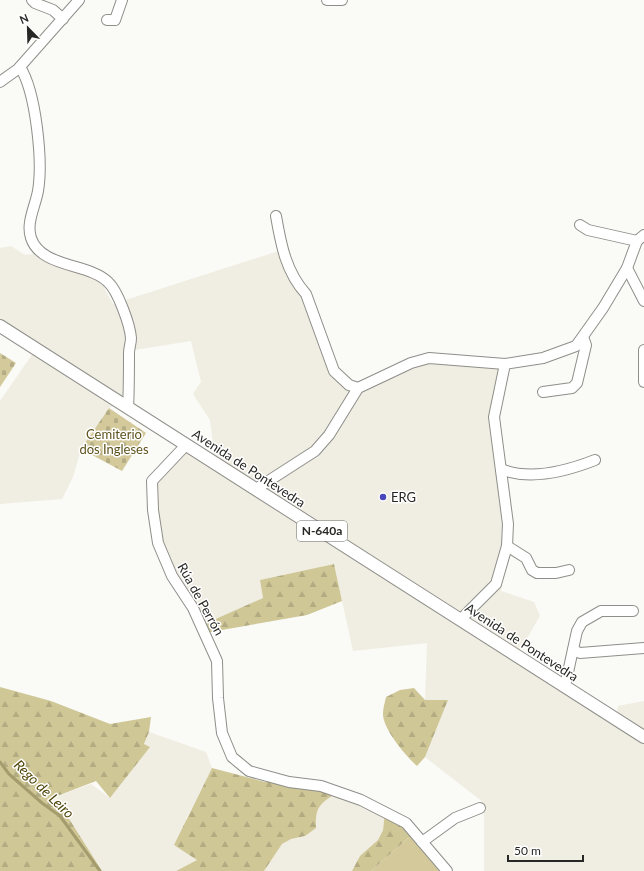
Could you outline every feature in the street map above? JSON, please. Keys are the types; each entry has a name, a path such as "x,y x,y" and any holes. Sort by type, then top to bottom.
{"main road":[{"name":"Avenida de Pontevedra","path":"0,326 644,736"}],"street":[{"path":"32,0 35,3 53,10 63,19"},
{"path":"0,82 20,67 79,0"},
{"path":"107,20 115,20 122,0"},
{"path":"327,0 342,0"},
{"path":"20,67 26,76 32,100 38,144 38,191 29,231 32,241 41,253 57,261 97,275 109,282 116,295 131,338 128,408"},
{"path":"276,216 282,250 287,264 298,285 306,294 334,371 349,385 358,388"},
{"path":"256,489 315,450 329,435 358,388 416,360 429,358 505,364 543,358 576,346 603,308 627,268 640,238 588,230 580,225"},
{"path":"627,268 644,301"},
{"path":"543,392 572,388 577,383 586,345 583,337"},
{"path":"644,350 644,382"},
{"path":"460,620 496,584 507,546 508,524 494,417 505,364"},
{"name":"Rúa de Perrón","path":"186,445 152,481 153,510 158,544 172,576 193,608 217,661 218,698 222,733 232,757 249,771 289,782 321,786 361,800 406,823 447,871"},
{"path":"501,469 510,473 551,473 595,460"},
{"path":"507,546 526,558 532,570 537,573 556,573 569,570"},
{"path":"565,686 577,631 582,622 600,611 633,611"},
{"path":"573,650 580,653 644,648"},
{"path":"422,842 455,818 480,808"}],"shaded area":[{"path":"11,246 25,255 41,253 104,280 104,288 113,304 282,250 334,371 358,388 429,358 505,364 494,417 508,524 501,591 534,602 540,616 517,655 616,718 618,706 644,701 644,871 484,871 484,803 425,757 448,700 425,700 427,643 353,651 334,564 260,580 263,598 202,625 158,543 152,481 186,445 209,459 214,451 210,420 193,394 201,382 191,341 128,351 125,398 109,408 81,449 73,477 62,499 0,504 0,401 36,349 0,325 0,248"},
{"path":"149,732 206,752 212,768 186,819 197,860 176,871 102,871 66,814 47,800 91,784 110,798 149,746 144,745"},
{"path":"338,792 385,812 383,830 378,840 352,871 264,871 282,844 291,839 305,836 320,804"}],"green space":[{"path":"0,353 16,363 0,387"},
{"name":"Cemiterio dos Ingleses","path":"109,408 146,433 122,471 81,449"},
{"path":"334,564 342,601 307,615 205,633 202,625 263,598 260,580"},
{"path":"0,687 51,701 110,724 151,717 149,732 144,744 150,747 110,798 96,781 47,800 66,814 102,871 0,871"},
{"path":"414,688 425,700 448,700 425,757 417,766 401,749 390,734 386,726 383,713 386,697 400,690"},
{"path":"212,768 265,782 289,782 338,792 320,806 316,815 316,828 305,836 291,839 282,844 264,871 176,871 197,860 174,845"},
{"path":"385,812 414,833 371,871 352,871 360,856 378,840 383,830"},
{"path":"414,833 444,871 371,871"}],"waterway":[{"name":"Rego de Leiro","path":"0,762 9,774 42,803 60,816 100,871"}],"place":[{"name":"ERG","path":"383,497"}]}
